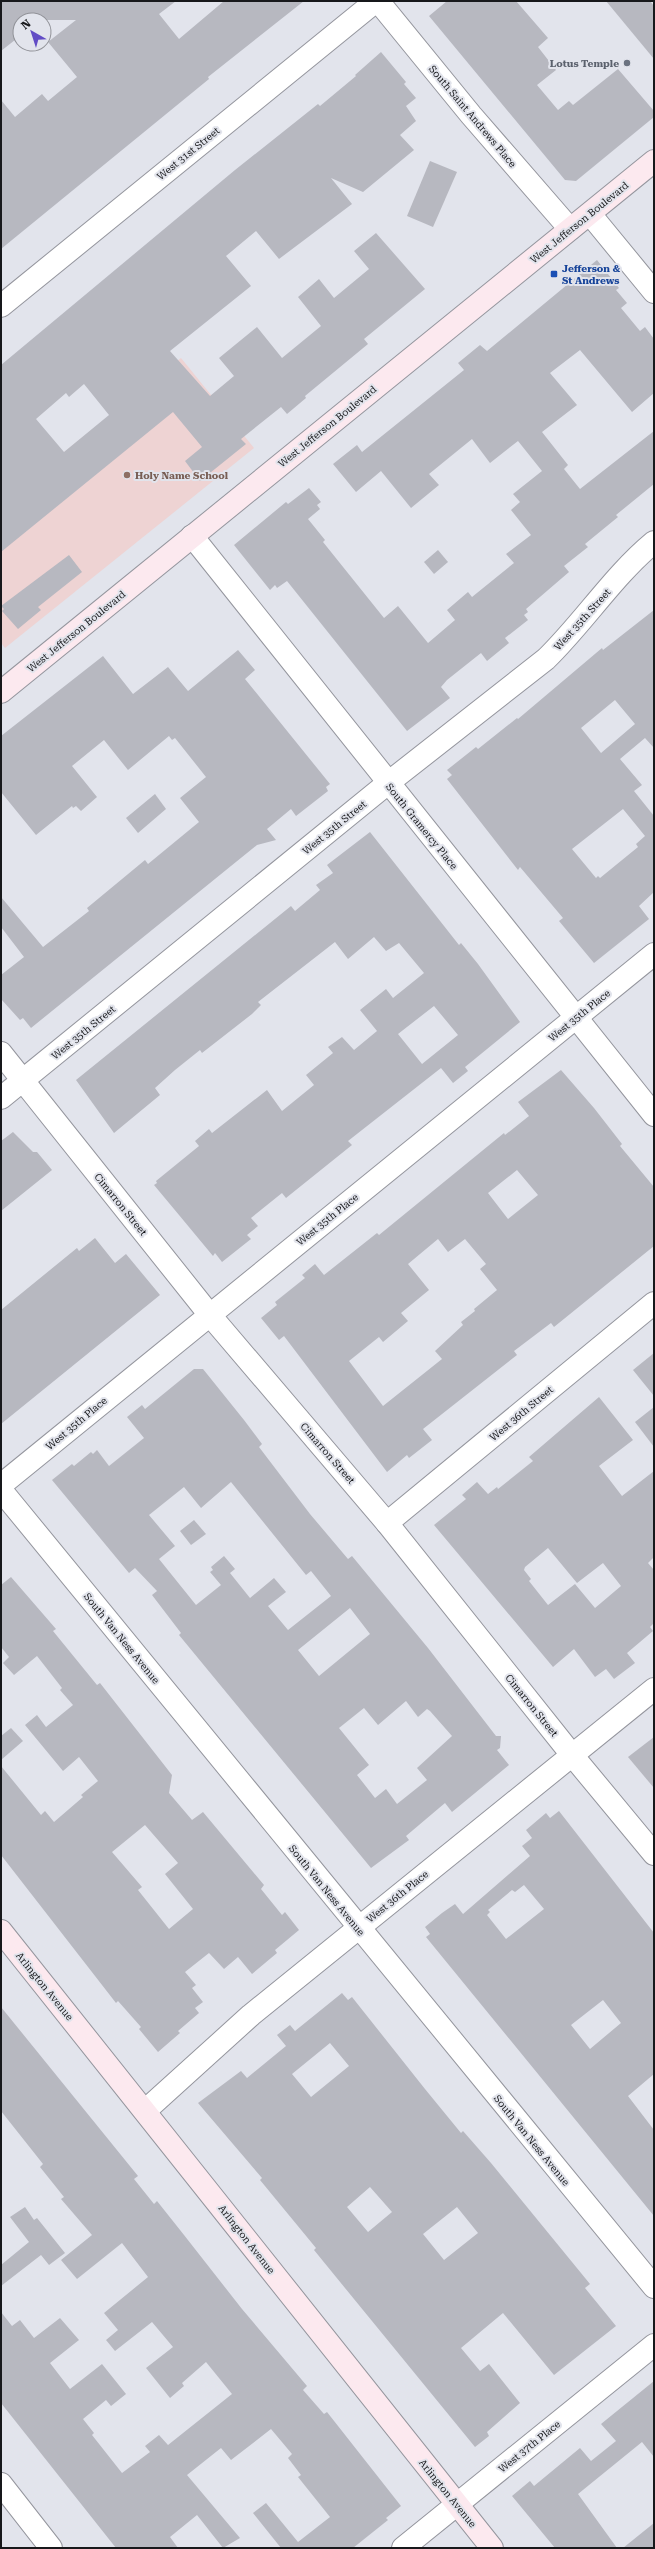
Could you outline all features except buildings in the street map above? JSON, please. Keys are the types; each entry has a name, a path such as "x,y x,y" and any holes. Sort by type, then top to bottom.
{"main road":[{"name":"West Jefferson Boulevard","path":"1,692 654,161"},
{"name":"Arlington Avenue","path":"1,1931 146,2110 492,2548"}],"street":[{"name":"South Saint Andrews Place","path":"377,1 471,115 570,229"},
{"name":"West 31st Street","path":"1,306 377,1"},
{"path":"590,214 654,292"},
{"name":"South Gramercy Place","path":"192,536 654,1115"},
{"name":"West 35th Street","path":"1,1098 388,783 546,659 566,639 621,574 654,542"},
{"name":"West 35th Place","path":"1,1485 209,1314 654,954"},
{"name":"Cimarron Street","path":"1,1053 209,1314 388,1523 572,1755 654,1854"},
{"name":"West 36th Street","path":"388,1523 654,1303"},
{"name":"South Van Ness Avenue","path":"1,1490 358,1928 654,2287"},
{"name":"West 36th Place","path":"146,2110 251,2015 654,1689"},
{"name":"West 37th Place","path":"403,2548 654,2345"},
{"path":"1,2484 51,2548"}],"shaded area":[{"name":"Holy Name School","path":"181,358 254,448 5,648 1,643 1,503"}],"place":[{"name":"Lotus Temple","path":"627,63"},
{"name":"Jefferson & St Andrews","path":"554,274"},
{"name":"Holy Name School","path":"127,475"}]}
